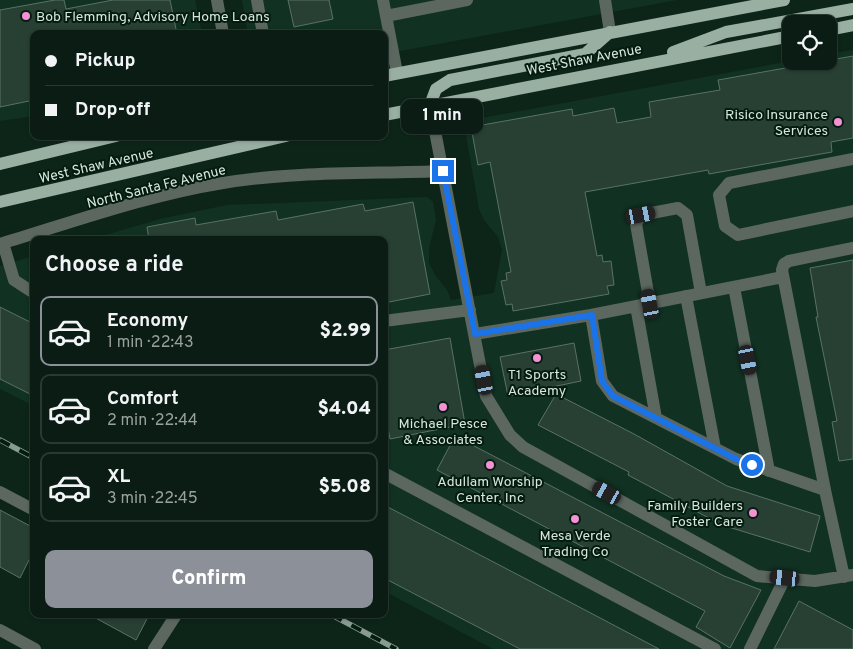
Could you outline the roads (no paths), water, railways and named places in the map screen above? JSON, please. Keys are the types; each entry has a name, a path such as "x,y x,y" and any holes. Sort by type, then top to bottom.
{"main road":[{"name":"West Shaw Avenue","path":"388,75 610,32 741,4 784,0"},
{"path":"645,63 726,32 853,9"},
{"path":"837,28 853,25"},
{"path":"430,104 432,96 441,84 585,54 610,32"},
{"name":"West Shaw Avenue","path":"388,114 430,104 782,38"},
{"name":"West Shaw Avenue","path":"0,164 99,140"},
{"name":"West Shaw Avenue","path":"0,202 244,141"}],"street":[{"path":"217,0 222,30"},
{"path":"257,0 262,30"},
{"path":"383,0 397,73"},
{"path":"386,16 467,0"},
{"path":"605,0 610,32"},
{"path":"430,104 486,396 510,435 523,447 757,576 815,581 849,576 824,490 783,277 784,264 789,261 853,248"},
{"path":"853,159 729,184 719,195 725,226 738,234 853,211"},
{"name":"North Santa Fe Avenue","path":"1,244 187,190 223,183 260,178 443,171"},
{"path":"650,304 636,224 641,215 650,213 678,208 687,215 701,293"},
{"path":"1,244 14,280 30,290"},
{"path":"475,334 592,315 783,277"},
{"path":"734,287 768,470"},
{"path":"686,296 715,448"},
{"path":"636,306 656,418"},
{"path":"388,320 470,310"},
{"path":"592,315 602,381 613,396 736,459 824,490"},
{"path":"388,475 715,649"},
{"path":"0,492 30,508"},
{"path":"750,649 785,578"},
{"path":"154,649 174,618"},
{"path":"0,630 35,649"}],"railway":[{"path":"0,440 30,456"},
{"path":"338,618 396,649"}],"place":[{"name":"Bob Flemming, Advisory Home Loans","path":"26,16"},
{"name":"Risico Insurance Services","path":"838,122"},
{"name":"T1 Sports Academy","path":"537,358"},
{"name":"Michael Pesce & Associates","path":"443,407"},
{"name":"Adullam Worship Center, Inc","path":"490,465"},
{"name":"Family Builders Foster Care","path":"753,513"},
{"name":"Mesa Verde Trading Co","path":"575,519"}]}
